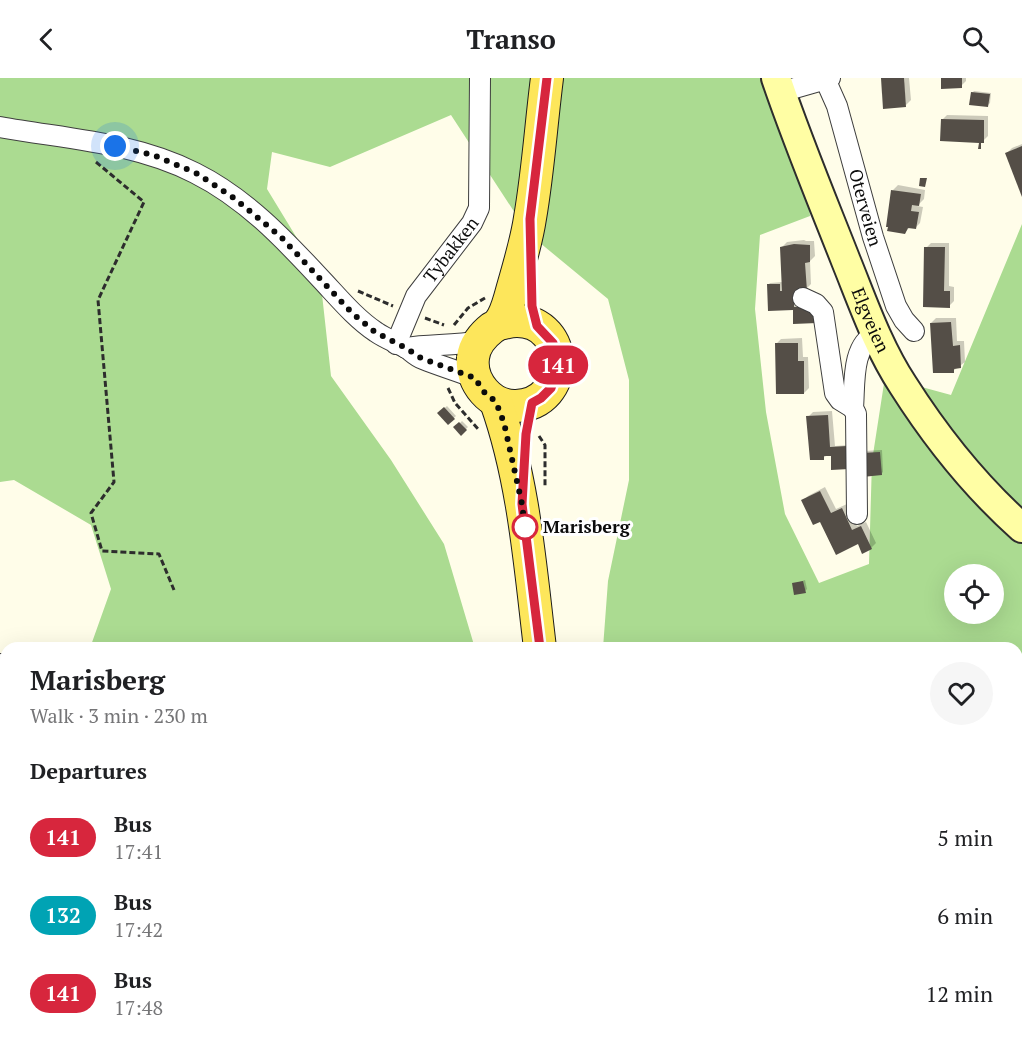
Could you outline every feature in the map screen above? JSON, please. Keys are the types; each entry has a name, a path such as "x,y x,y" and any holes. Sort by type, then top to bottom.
{"main road":[{"path":"530,219 532,306 537,326 553,343 558,367 551,388 541,398 532,403 515,406 496,402 483,391 462,379 473,358 474,334 510,300 530,219 547,78"},
{"name":"Elgveien","path":"778,85 821,200 876,334 902,384 968,473 1019,519"},
{"path":"474,334 518,321 537,326"},
{"path":"496,402 534,500"},
{"path":"532,403 526,434 534,500 540,642"}],"street":[{"name":"Tybakken","path":"401,346 416,296 472,223 479,208 480,78"},
{"name":"Oterveien","path":"778,85 828,79 873,237 896,306 914,331"},
{"path":"0,127 65,136 153,155 196,173 258,215 352,313 375,332 462,379"},
{"path":"803,298 816,304 823,312 835,393 840,400 853,408 856,414 857,514"},
{"path":"401,346 423,345 474,334"},
{"path":"853,408 861,346 868,338 876,334"}],"path":[{"path":"65,136 144,202 98,300 114,482 92,513 102,551 159,554 174,590"},
{"path":"424,318 474,334"},
{"path":"462,379 455,403 484,436"},
{"path":"534,500 544,445 539,436"}],"green space":[{"path":"0,78 782,78 802,134 810,216 760,235 755,309 766,412 785,514 819,583 869,564 872,461 885,377 951,395 1022,224 1022,642 603,642 608,581 629,480 629,380 608,299 528,233 451,115 330,167 272,152 267,189 320,276 331,376 391,460 444,544 473,642 92,642 111,589 91,525 14,480 0,482"}],"building":[{"path":"881,78 904,78 906,107 883,109"},
{"path":"941,78 962,78 962,88 941,89"},
{"path":"971,92 990,94 988,107 969,105"},
{"path":"941,119 984,120 984,143 981,143 981,149 978,149 979,143 940,141"},
{"path":"1022,146 1022,197 1005,153"},
{"path":"920,178 927,178 925,187 919,186"},
{"path":"891,190 921,194 919,206 912,205 911,211 919,212 916,229 908,228 905,234 887,231"},
{"path":"794,244 810,245 810,262 805,263 807,291 794,292 794,307 816,306 817,323 793,324 793,310 768,311 767,284 780,284 780,291 782,291 780,247"},
{"path":"924,247 945,247 944,291 950,291 950,308 923,307"},
{"path":"951,322 953,346 960,345 961,368 954,369 954,373 933,373 930,323"},
{"path":"775,343 798,343 798,361 804,361 804,394 776,394"},
{"path":"444,407 455,419 448,425 437,413"},
{"path":"828,415 830,447 847,446 849,469 831,470 831,456 824,456 824,460 810,460 806,416"},
{"path":"459,422 467,430 461,436 453,427"},
{"path":"880,452 882,475 862,477 861,453"},
{"path":"820,491 831,513 842,508 852,530 861,526 872,549 862,554 858,544 836,555 820,522 813,525 801,500"},
{"path":"803,581 806,593 794,595 792,583"}],"bus line":[{"name":"141","path":"539,642 522,504 526,434 532,403 551,388 558,367 553,343 537,326 532,306 530,219 547,78"}],"place":[{"name":"Marisberg","path":"525,527"}],"route":[{"path":"115,146 153,155 196,173 258,215 352,313 375,332 421,358 475,378 483,391 496,402 504,423 522,504 526,537 525,527"}]}
